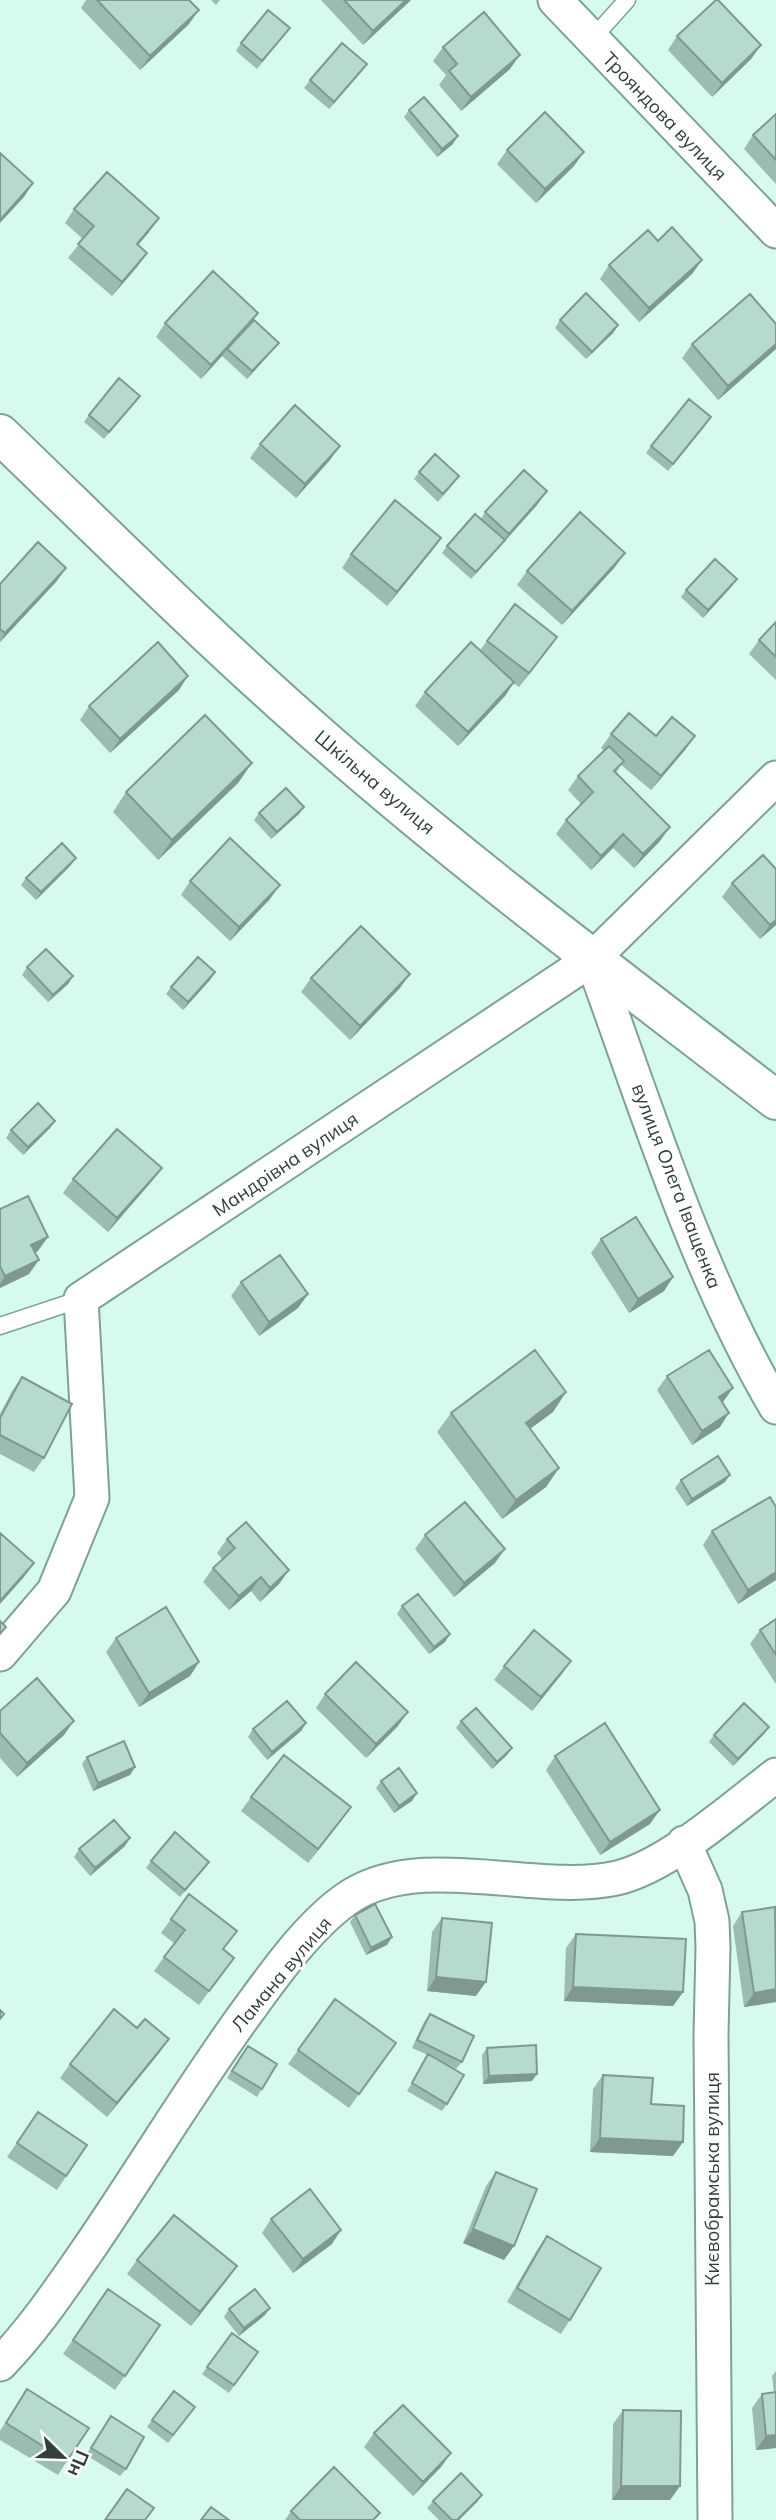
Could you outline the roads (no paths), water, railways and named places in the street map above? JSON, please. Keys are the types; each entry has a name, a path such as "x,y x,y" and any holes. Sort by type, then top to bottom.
{"main road":[{"name":"Шкільна вулиця","path":"0,434 212,638 329,744 431,831 776,1100"}],"street":[{"name":"Трояндова вулиця","path":"555,0 776,232"},
{"name":"Мандрівна вулиця","path":"80,1299 592,959 776,778"},
{"name":"вулиця Олега Іващенка","path":"592,959 689,1223 735,1330 776,1407"},
{"path":"0,1654 54,1591 92,1498 80,1299"},
{"name":"Ламана вулиця","path":"0,2364 57,2294 217,2052 263,1989 317,1926 351,1896 377,1884 422,1876 593,1881 634,1873 684,1843 776,1775"},
{"name":"Києвобрамська вулиця","path":"684,1843 705,1890 712,1921 715,2520"}],"lane":[{"path":"592,39 627,0"},
{"path":"0,1326 80,1299"}]}
